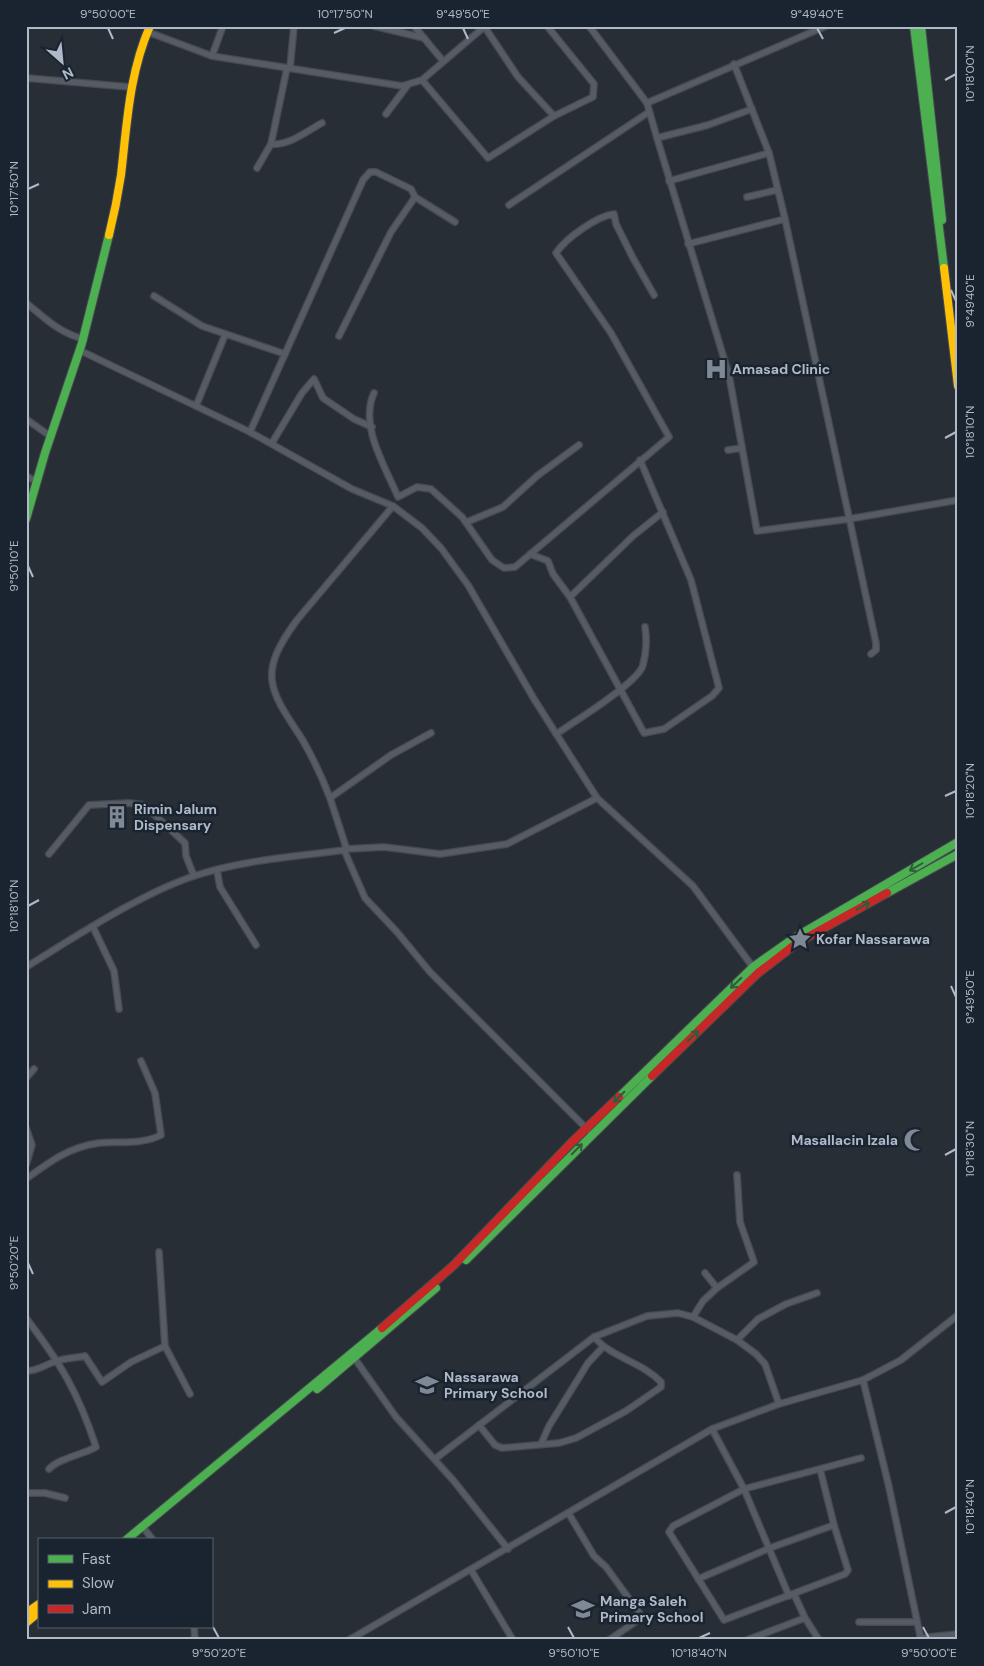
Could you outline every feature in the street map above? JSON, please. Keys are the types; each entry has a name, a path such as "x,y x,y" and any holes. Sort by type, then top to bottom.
{"street":[{"path":"212,56 223,26"},
{"path":"257,168 271,144 288,68 294,26"},
{"path":"374,26 424,38"},
{"path":"414,26 442,61"},
{"path":"422,80 488,158 554,116 592,96 594,84 547,26"},
{"path":"589,26 647,103 729,376 757,530 849,519 958,500"},
{"path":"647,103 826,26"},
{"path":"914,26 958,386"},
{"path":"921,26 958,349"},
{"path":"26,519 34,480 83,338 117,199 130,87 141,47 149,29 212,56 407,86 422,80 484,27 518,77 554,116"},
{"path":"734,64 769,153 785,219 876,643 876,650 871,654"},
{"path":"26,78 130,87"},
{"path":"386,114 407,86"},
{"path":"657,138 708,125 752,109"},
{"path":"509,205 649,112"},
{"path":"271,144 279,145 287,142 322,123"},
{"path":"670,181 769,153"},
{"path":"250,432 363,180 370,172 376,172 411,189 415,197 455,222"},
{"path":"747,197 777,190"},
{"path":"339,336 391,232 415,197"},
{"path":"374,393 368,405 373,444 398,497 417,487 431,489 467,522 492,560 504,568 515,567 669,437 611,333 556,253 570,237 607,215 614,214 616,224 654,295"},
{"path":"688,244 785,219"},
{"path":"154,296 202,326 285,354"},
{"path":"26,304 64,334 83,338"},
{"path":"196,406 225,335"},
{"path":"79,350 272,443 352,489 394,506 422,528 453,562 556,734 597,798 693,886 755,970"},
{"path":"272,443 302,393 314,379 323,398 354,419 372,427"},
{"path":"26,419 50,436"},
{"path":"467,522 503,507 537,476 579,444"},
{"path":"728,450 742,448"},
{"path":"530,554 548,561 554,574 570,597 644,733 664,729 712,696 719,688 691,580 640,460"},
{"path":"26,476 34,480"},
{"path":"394,506 287,633 276,653 272,667 272,683 279,706 312,758 330,798 345,849 365,898 397,932 430,972 589,1131"},
{"path":"570,597 633,536 663,512"},
{"path":"556,734 620,690 643,667 647,639 645,627"},
{"path":"330,798 391,755 431,733"},
{"path":"26,967 135,904 194,876 262,861 345,849 384,847 440,854 507,844 597,798"},
{"path":"48,854 89,805 129,803 144,805 185,843 186,856 194,876"},
{"path":"128,1538 352,1354 454,1265 755,970 794,938 958,842"},
{"path":"755,970 797,943 958,854"},
{"path":"217,870 220,887 256,945"},
{"path":"93,927 114,972 119,1009"},
{"path":"26,1180 52,1159 76,1148 98,1143 142,1141 160,1135 154,1093 141,1061"},
{"path":"26,1078 34,1069"},
{"path":"26,1128 32,1145 26,1165"},
{"path":"137,1538 268,1427 355,1359 458,1268 589,1131"},
{"path":"693,1317 703,1300 754,1262 740,1222 738,1175"},
{"path":"159,1252 165,1346 190,1394"},
{"path":"705,1273 717,1288"},
{"path":"737,1340 758,1319 786,1304 817,1293"},
{"path":"434,1459 594,1337 647,1316 678,1313 693,1317 737,1340 756,1354 765,1364 779,1404"},
{"path":"349,1640 712,1429 779,1404 863,1380 902,1360 958,1315"},
{"path":"26,1318 58,1360 77,1393 96,1447 80,1456 56,1462 49,1468"},
{"path":"479,1425 495,1445 502,1448 576,1438 626,1411 661,1387 661,1382 646,1369 603,1347 594,1337"},
{"path":"26,1371 35,1371 58,1360 67,1361 85,1356 102,1382 131,1362 165,1346"},
{"path":"541,1444 549,1426 588,1363 603,1347"},
{"path":"355,1359 396,1418 434,1459 508,1549"},
{"path":"863,1380 889,1487 921,1639 958,1634"},
{"path":"712,1429 744,1489 791,1595 819,1640"},
{"path":"820,1469 848,1570 845,1574 724,1620 669,1532 673,1526 744,1489 860,1458"},
{"path":"26,1493 45,1493 65,1498"},
{"path":"568,1514 594,1556 606,1567 641,1615 641,1618 609,1640"},
{"path":"698,1579 770,1548 834,1524"},
{"path":"146,1531 152,1538"},
{"path":"471,1570 513,1640"},
{"path":"26,1613 38,1605"},
{"path":"26,1623 38,1613"},
{"path":"747,1640 805,1618"},
{"path":"859,1622 916,1622"}],"traffic: fast":[{"path":"914,26 944,268"},
{"path":"921,26 942,220"},
{"path":"26,519 45,453 82,343 109,235"},
{"path":"619,1097 753,967 794,938 958,842"},
{"path":"887,893 958,854"},
{"path":"466,1260 652,1076"},
{"path":"317,1389 436,1288"},
{"path":"128,1538 382,1328"}],"traffic: slow":[{"path":"109,235 120,182 133,81 137,62 150,26"},
{"path":"944,268 958,386"},
{"path":"26,1613 38,1605"},
{"path":"26,1623 38,1613"}],"traffic: jam":[{"path":"652,1076 758,973 797,943 887,893"},
{"path":"382,1328 454,1265 572,1142 619,1097"}],"place":[{"name":"Amasad Clinic","path":"716,369"},
{"name":"Rimin Jalum Dispensary","path":"117,817"},
{"name":"Kofar Nassarawa","path":"800,939"},
{"name":"Masallacin Izala","path":"915,1140"},
{"name":"Nassarawa Primary School","path":"427,1385"},
{"name":"Manga Saleh Primary School","path":"583,1609"}]}
